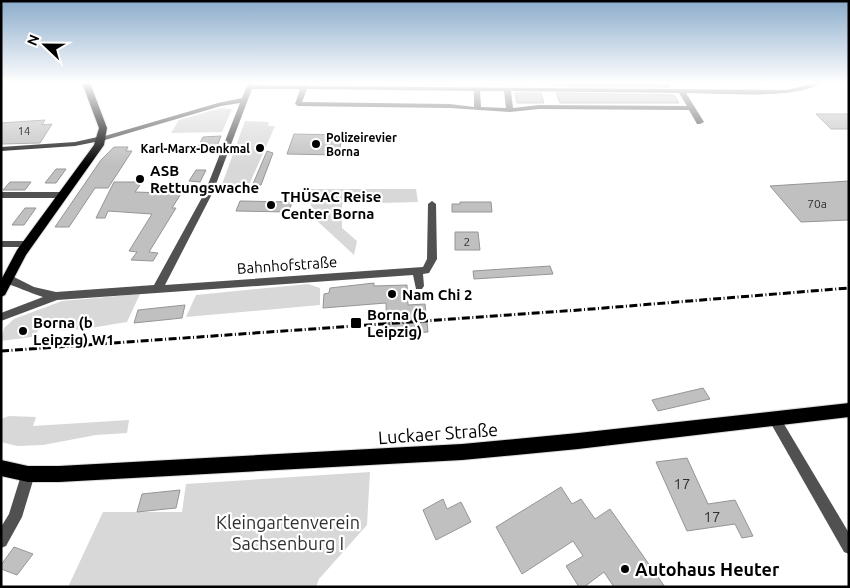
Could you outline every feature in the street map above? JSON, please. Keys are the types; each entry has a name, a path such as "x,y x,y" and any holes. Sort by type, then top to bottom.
{"main road":[{"path":"1,292 27,244 99,145 104,130 97,110"},
{"path":"1,149 75,144 102,138"},
{"name":"Luckaer Straße","path":"1,468 28,474 59,474 471,451 601,439 849,410"}],"street":[{"path":"102,138 198,110"},
{"path":"158,288 206,198 240,110"},
{"path":"693,110 700,122"},
{"path":"1,195 63,195"},
{"name":"Bahnhofstraße","path":"1,317 56,296 426,270 432,259 432,204"},
{"path":"1,244 27,244"},
{"path":"418,271 419,286"},
{"name":"Bahnhofstraße","path":"7,280 12,280 32,290 56,296"},
{"path":"774,418 849,547"},
{"path":"1,541 15,517 28,474"}],"green space":[{"path":"212,110 231,110 222,132 171,133 179,120"},
{"path":"245,121 269,122 268,126 275,126 249,185 221,187"},
{"path":"307,189 416,189 418,202 342,204 342,228 357,241 354,255 314,218"},
{"path":"308,284 320,288 320,305 186,317 196,295"},
{"path":"140,294 127,322 73,330 41,328 32,337 1,341 4,328 14,319 62,301"},
{"path":"9,416 36,417 33,426 129,420 127,433 96,435 43,445 17,446 1,442 1,419"},
{"name":"Kleingartenverein Sachsenburg I","path":"370,472 367,525 319,579 316,587 68,587 103,512 182,512 186,484"}],"building":[{"path":"816,114 849,114 849,129 831,129"},
{"path":"45,120 42,125 52,124 40,143 1,144 1,123"},
{"name":"Polizeirevier Borna","path":"294,134 343,135 338,155 287,154"},
{"path":"221,136 216,149 197,149 203,137"},
{"path":"114,147 128,147 126,151 132,151 108,188 95,188 69,227 55,227 101,160"},
{"path":"267,151 273,153 261,185 253,184"},
{"path":"56,169 66,169 56,183 45,183"},
{"path":"196,170 206,170 200,182 189,181"},
{"path":"849,181 849,220 801,222 770,186"},
{"path":"10,182 31,182 25,190 3,190"},
{"path":"114,182 142,182 135,192 164,193 167,188 184,189 172,208 176,208 149,252 158,253 153,261 131,260 137,252 129,251 152,214 108,211 105,218 96,218"},
{"name":"THÜSAC Reise Center Borna","path":"240,201 292,202 289,212 236,211"},
{"path":"460,202 491,202 492,212 452,212 452,204 460,204"},
{"path":"25,208 36,208 24,225 12,225"},
{"path":"455,232 478,232 480,250 455,250"},
{"path":"550,266 553,274 474,279 473,271"},
{"path":"374,283 374,286 407,285 408,305 425,304 428,332 387,335 386,303 323,308 324,294 329,293 330,288"},
{"path":"185,305 182,318 134,323 138,310"},
{"path":"703,388 710,399 658,411 652,400"},
{"path":"687,458 708,504 735,500 753,536 742,538 735,524 687,531 656,462"},
{"path":"561,487 572,504 581,499 595,519 610,509 665,587 614,587 604,572 584,587 579,587 566,566 583,556 573,541 522,574 496,527"},
{"path":"180,490 176,508 137,512 142,494"},
{"path":"443,499 447,509 461,502 471,522 436,540 423,510"},
{"path":"14,547 33,554 17,575 1,569 1,565"}],"railway":[{"path":"1,351 579,310 849,288"}],"place":[{"name":"Polizeirevier Borna","path":"316,144"},
{"name":"Karl-Marx-Denkmal","path":"260,148"},
{"name":"ASB Rettungswache","path":"140,179"},
{"name":"THÜSAC Reise Center Borna","path":"271,205"},
{"name":"Nam Chi 2","path":"392,294"},
{"name":"Borna (b Leipzig)","path":"356,323"},
{"name":"Borna (b Leipzig) W1","path":"23,331"},
{"name":"Autohaus Heuter","path":"625,569"}]}
